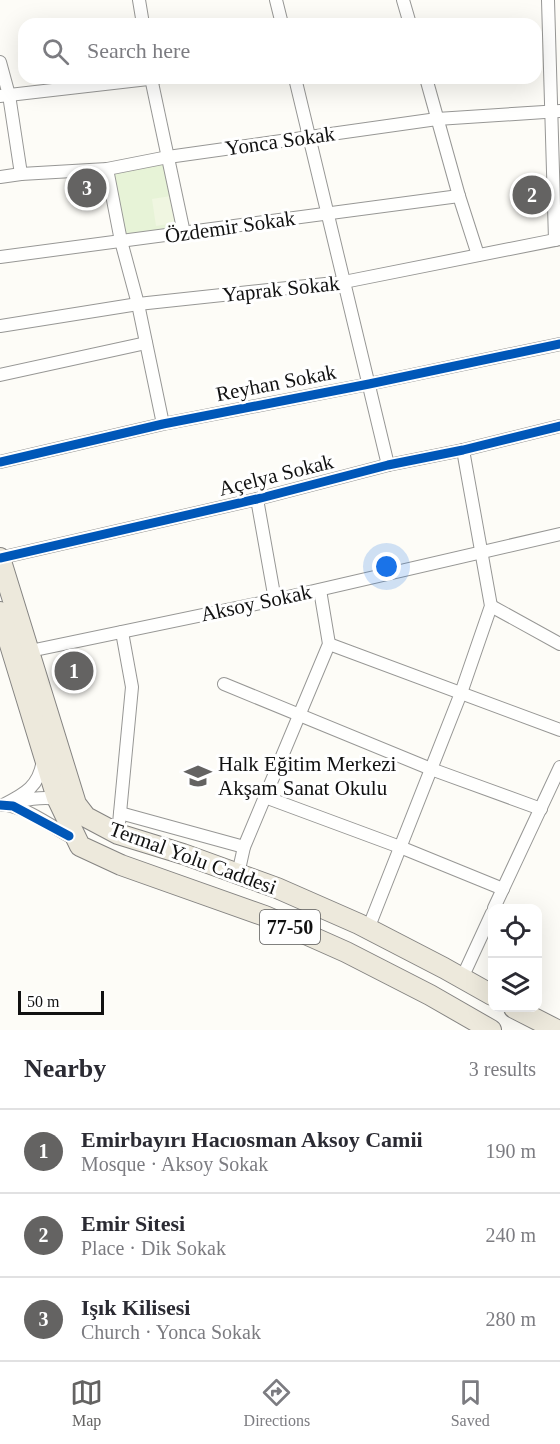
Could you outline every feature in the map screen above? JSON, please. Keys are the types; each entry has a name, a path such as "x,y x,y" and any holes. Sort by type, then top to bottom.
{"main road":[{"path":"0,558 81,811"},
{"path":"0,612 57,798 74,841"},
{"name":"Termal Yolu Caddesi","path":"81,811 118,834 183,854 277,888 368,929 488,993"},
{"name":"77-50","path":"74,841 121,865 265,916 346,952 430,995 491,1030"},
{"path":"522,1012 557,1030"}],"street":[{"path":"139,0 142,18"},
{"path":"276,0 280,18"},
{"path":"403,0 408,18"},
{"path":"548,0 556,111 558,239"},
{"path":"542,37 549,36"},
{"path":"0,62 4,95 21,174"},
{"path":"4,95 99,84"},
{"path":"152,84 184,233"},
{"path":"296,84 388,465"},
{"path":"428,84 478,255"},
{"name":"Yonca Sokak","path":"0,177 107,169 168,157 437,119 556,111"},
{"path":"107,169 163,424"},
{"name":"Özdemir Sokak","path":"0,257 459,196"},
{"name":"Yaprak Sokak","path":"0,327 138,304 344,282 558,239"},
{"path":"0,375 146,343"},
{"name":"Reyhan Sokak","path":"0,462 163,424 560,344"},
{"name":"Açelya Sokak","path":"0,558 560,426"},
{"path":"368,929 461,693 491,606 463,450"},
{"path":"257,499 275,600"},
{"name":"Aksoy Sokak","path":"30,651 275,600 560,534"},
{"path":"238,874 244,848 329,644 320,590"},
{"path":"491,606 560,644"},
{"path":"118,834 132,687 122,632"},
{"path":"329,644 560,730"},
{"path":"224,684 431,769 541,809"},
{"path":"1,805 31,789 42,770 44,754"},
{"path":"496,904 560,768"},
{"path":"265,797 400,847 503,889"},
{"path":"1,805 25,800 57,798"},
{"name":"77-50","path":"57,798 81,811"},
{"path":"1,805 13,806 74,841"},
{"path":"120,813 244,848"},
{"path":"462,978 488,921"}],"green space":[{"path":"166,161 181,228 124,237 110,172"},
{"path":"171,196 175,223 156,226 152,199"}],"cycle path":[{"path":"0,462 163,424 560,344"},
{"path":"0,558 560,426"},
{"path":"0,805 13,806 69,836"}],"place":[{"name":"Işık Kilisesi","path":"87,188"},
{"name":"Emir Sitesi","path":"532,195"},
{"name":"Emirbayırı Hacıosman Aksoy Camii","path":"74,671"},
{"name":"Halk Eğitim Merkezi Akşam Sanat Okulu","path":"198,776"}]}
